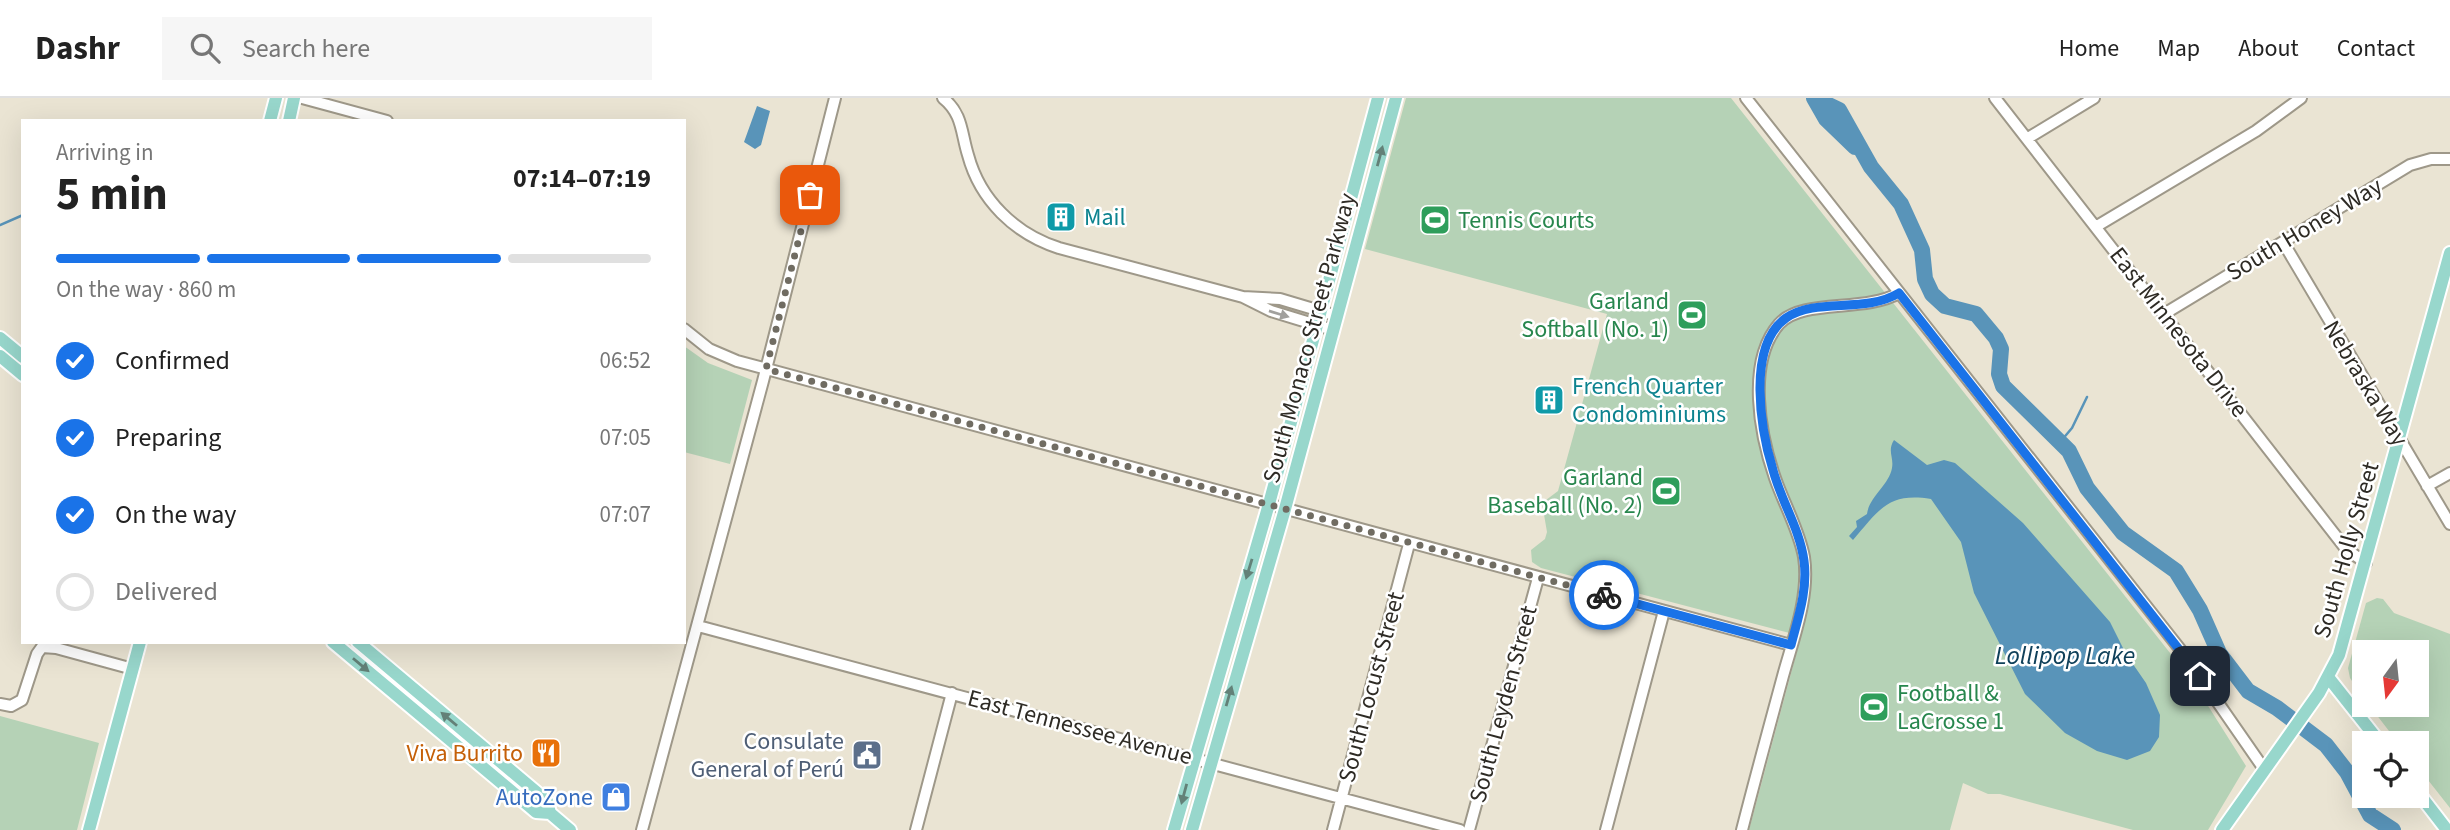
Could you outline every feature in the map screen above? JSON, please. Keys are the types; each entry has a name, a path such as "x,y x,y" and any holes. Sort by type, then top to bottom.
{"main road":[{"path":"271,119 276,98"},
{"path":"289,119 294,98"},
{"name":"South Monaco Street Parkway","path":"1174,830 1269,504 1378,98"},
{"name":"South Monaco Street Parkway","path":"1192,830 1285,509 1396,98"},
{"name":"South Holly Street","path":"2222,830 2319,693 2346,635 2450,253"},
{"path":"0,338 21,355"},
{"path":"0,356 21,373"},
{"path":"89,830 139,644"},
{"path":"335,644 536,812 550,813"},
{"path":"360,644 547,801 550,813 570,830"},
{"path":"2328,677 2371,731"},
{"path":"2429,807 2447,830"}],"street":[{"path":"302,98 380,119"},
{"path":"642,830 766,369 835,98"},
{"path":"943,98 961,122 968,159 982,188 999,212 1022,230 1059,248 1243,297 1265,309 1333,330"},
{"path":"1746,98 2268,764"},
{"name":"East Minnesota Drive","path":"1995,98 2346,549 2366,563"},
{"path":"2028,138 2094,98"},
{"path":"2097,226 2256,131 2301,98"},
{"name":"South Honey Way","path":"2164,314 2410,165 2431,159 2450,159"},
{"name":"Nebraska Way","path":"2283,242 2450,524"},
{"path":"1742,830 1804,590 1805,565 1800,541 1768,453 1760,390 1763,358 1775,330 1789,316 1817,309 1872,304 1899,293"},
{"path":"1243,297 1269,296 1337,316"},
{"path":"686,330 720,355 766,369 1791,645"},
{"path":"2427,486 2450,473"},
{"name":"South Locust Street","path":"1333,830 1409,544"},
{"name":"South Leyden Street","path":"1469,830 1538,578"},
{"path":"1605,830 1664,611"},
{"name":"East Tennessee Avenue","path":"698,626 1461,830"},
{"path":"0,704 11,706 22,700 37,654 42,648 56,648 133,669"},
{"path":"916,830 952,693"}],"green space":[{"path":"1406,98 1731,98 2193,682 2246,766 2208,830 2133,830 2000,794 1988,794 1963,783 1950,830 1749,830 1801,636 1541,568 1532,562 1531,550 1545,539 1547,532 1542,503 1558,491 1607,314 1365,249"},
{"path":"686,347 708,363 752,380 730,464 686,453"},
{"path":"2377,598 2383,599 2394,613 2450,634 2450,808 2429,781 2429,731 2389,731 2379,718 2429,718 2429,640 2356,640 2366,603"},
{"path":"2352,654 2352,681 2348,668"},
{"path":"0,716 99,743 77,830 0,830"}],"water":[{"path":"757,106 770,111 761,145 755,149 744,142"},
{"name":"Lollipop Lake","path":"1894,440 1927,465 1944,460 1955,463 2023,523 2110,622 2126,654 2146,683 2160,715 2159,737 2150,751 2127,760 2097,751 2065,733 2025,694 1974,593 1961,542 1931,499 1904,498 1894,501 1878,512 1853,540 1849,536 1857,527 1856,521 1867,514 1871,502 1890,474 1891,447"}],"waterway":[{"path":"1814,98 1839,110 1871,167 1901,204 1922,250 1925,279 1932,294 1945,306 1976,314 1996,338 2001,349 1999,374 2003,386 2069,451 2087,488 2123,533 2176,571 2200,610 2219,653 2248,691 2277,708 2326,745 2347,772 2370,815 2393,830"},
{"path":"1814,98 1826,119 1855,147"},
{"path":"0,225 21,216"},
{"path":"2061,441 2072,428 2087,397"}],"way so far":[{"path":"810,195 766,369 1604,595"}],"place":[{"name":"Mail","path":"1061,217"},
{"name":"Tennis Courts","path":"1435,220"},
{"name":"Garland Softball (No. 1)","path":"1692,315"},
{"name":"French Quarter Condominiums","path":"1549,400"},
{"name":"Garland Baseball (No. 2)","path":"1666,491"},
{"name":"Football & LaCrosse 1","path":"1874,707"},
{"name":"Viva Burrito","path":"546,753"},
{"name":"Consulate General of Perú","path":"867,755"},
{"name":"AutoZone","path":"616,797"}],"route":[{"path":"1604,595 1791,645 1804,590 1805,565 1800,541 1768,453 1760,390 1763,358 1775,330 1789,316 1817,309 1872,304 1899,293 2200,676"}]}
